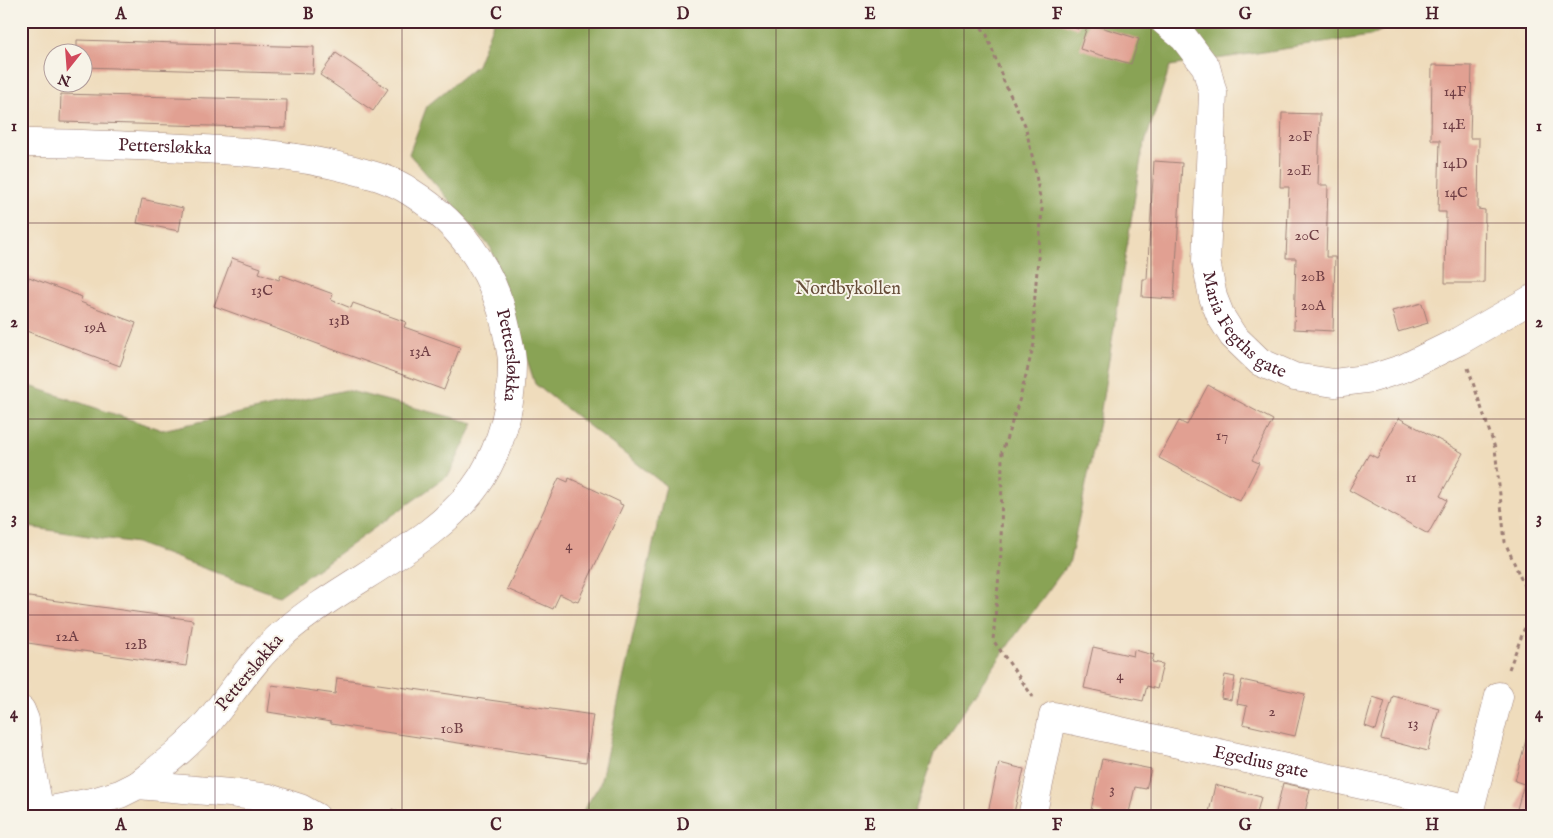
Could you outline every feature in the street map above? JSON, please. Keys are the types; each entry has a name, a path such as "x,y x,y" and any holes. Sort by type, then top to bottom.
{"street":[{"name":"Maria Fegths gate","path":"1164,21 1184,38 1206,67 1213,93 1206,261 1213,297 1221,317 1233,336 1260,362 1294,377 1334,383 1373,378 1404,368 1459,341 1532,299"},
{"name":"Pettersløkka","path":"21,143 224,150 296,157 322,161 372,175 407,189 440,213 467,240 490,278 503,313 512,360 510,400 501,440 481,478 458,507 421,539 332,597 284,632 269,646 207,724 184,748 138,785 120,794 96,801 31,814"},
{"path":"1469,813 1499,696"},
{"path":"21,710 25,720 31,814"},
{"name":"Egedius gate","path":"1053,716 1469,813"},
{"path":"1032,817 1053,716"},
{"path":"138,785 269,798 300,808 316,817"}],"path":[{"path":"977,21 987,35 1004,82 1025,125 1042,208 1034,307 1034,344 1020,398 1002,452 1001,553 993,640 1034,698 1053,716"},
{"path":"1459,341 1495,448 1505,542 1532,604"},
{"path":"1499,696 1532,609"}],"green space":[{"name":"Nordbykollen","path":"494,21 1401,21 1370,36 1170,66 1142,152 1099,422 1070,561 1012,640 934,754 913,817 579,817 600,784 666,486 535,384 491,248 409,154 427,106 477,65"},
{"path":"21,383 162,430 346,390 474,423 449,475 279,596 136,543 21,526"}],"building":[{"path":"1056,21 1080,21 1078,29"},
{"path":"1088,23 1139,39 1131,64 1080,49"},
{"path":"77,40 314,47 313,74 92,67 92,42 77,42"},
{"path":"336,53 388,89 373,111 320,75"},
{"path":"1432,65 1472,66 1470,138 1479,138 1478,209 1485,210 1484,283 1445,283 1446,212 1438,212 1440,140 1431,140"},
{"path":"61,94 287,100 286,128 60,122"},
{"path":"1282,113 1320,114 1318,185 1328,185 1326,257 1335,257 1333,331 1294,329 1296,258 1286,258 1289,187 1280,187"},
{"path":"1154,161 1182,163 1174,299 1142,297 1143,279 1147,279"},
{"path":"142,199 183,208 179,231 137,223"},
{"path":"232,258 261,268 259,273 279,280 281,275 333,294 331,300 351,308 353,303 406,322 404,327 460,347 444,390 214,306"},
{"path":"29,277 82,297 80,302 136,323 120,366 21,329 21,280 27,283"},
{"path":"1422,303 1428,323 1398,332 1392,311"},
{"path":"1208,385 1273,420 1252,460 1259,463 1240,501 1159,458 1179,421 1187,425"},
{"path":"1399,418 1463,453 1440,496 1447,500 1428,534 1349,490 1369,454 1377,458"},
{"path":"559,478 568,482 569,478 623,505 578,601 560,594 553,609 507,589"},
{"path":"22,596 193,620 186,666 21,642"},
{"path":"1093,647 1133,656 1134,650 1154,655 1152,662 1163,664 1157,689 1147,686 1143,701 1084,688"},
{"path":"1225,675 1235,677 1231,700 1221,698"},
{"path":"337,678 593,715 586,762 331,724 331,722 268,712 272,685 335,694"},
{"path":"1242,680 1305,694 1295,736 1243,724 1247,706 1237,704"},
{"path":"1393,696 1439,708 1428,751 1381,739"},
{"path":"1373,697 1385,701 1376,730 1365,726"},
{"path":"1530,725 1532,726 1532,813 1517,809 1524,784 1515,781"},
{"path":"1102,759 1151,769 1146,789 1135,787 1128,817 1103,817 1103,813 1091,810"},
{"path":"999,763 1024,769 1013,817 987,817"},
{"path":"1283,783 1310,789 1304,817 1275,816"},
{"path":"1215,785 1261,797 1256,817 1208,817"},
{"path":"392,809 408,816 410,811 422,817 388,817"}]}
